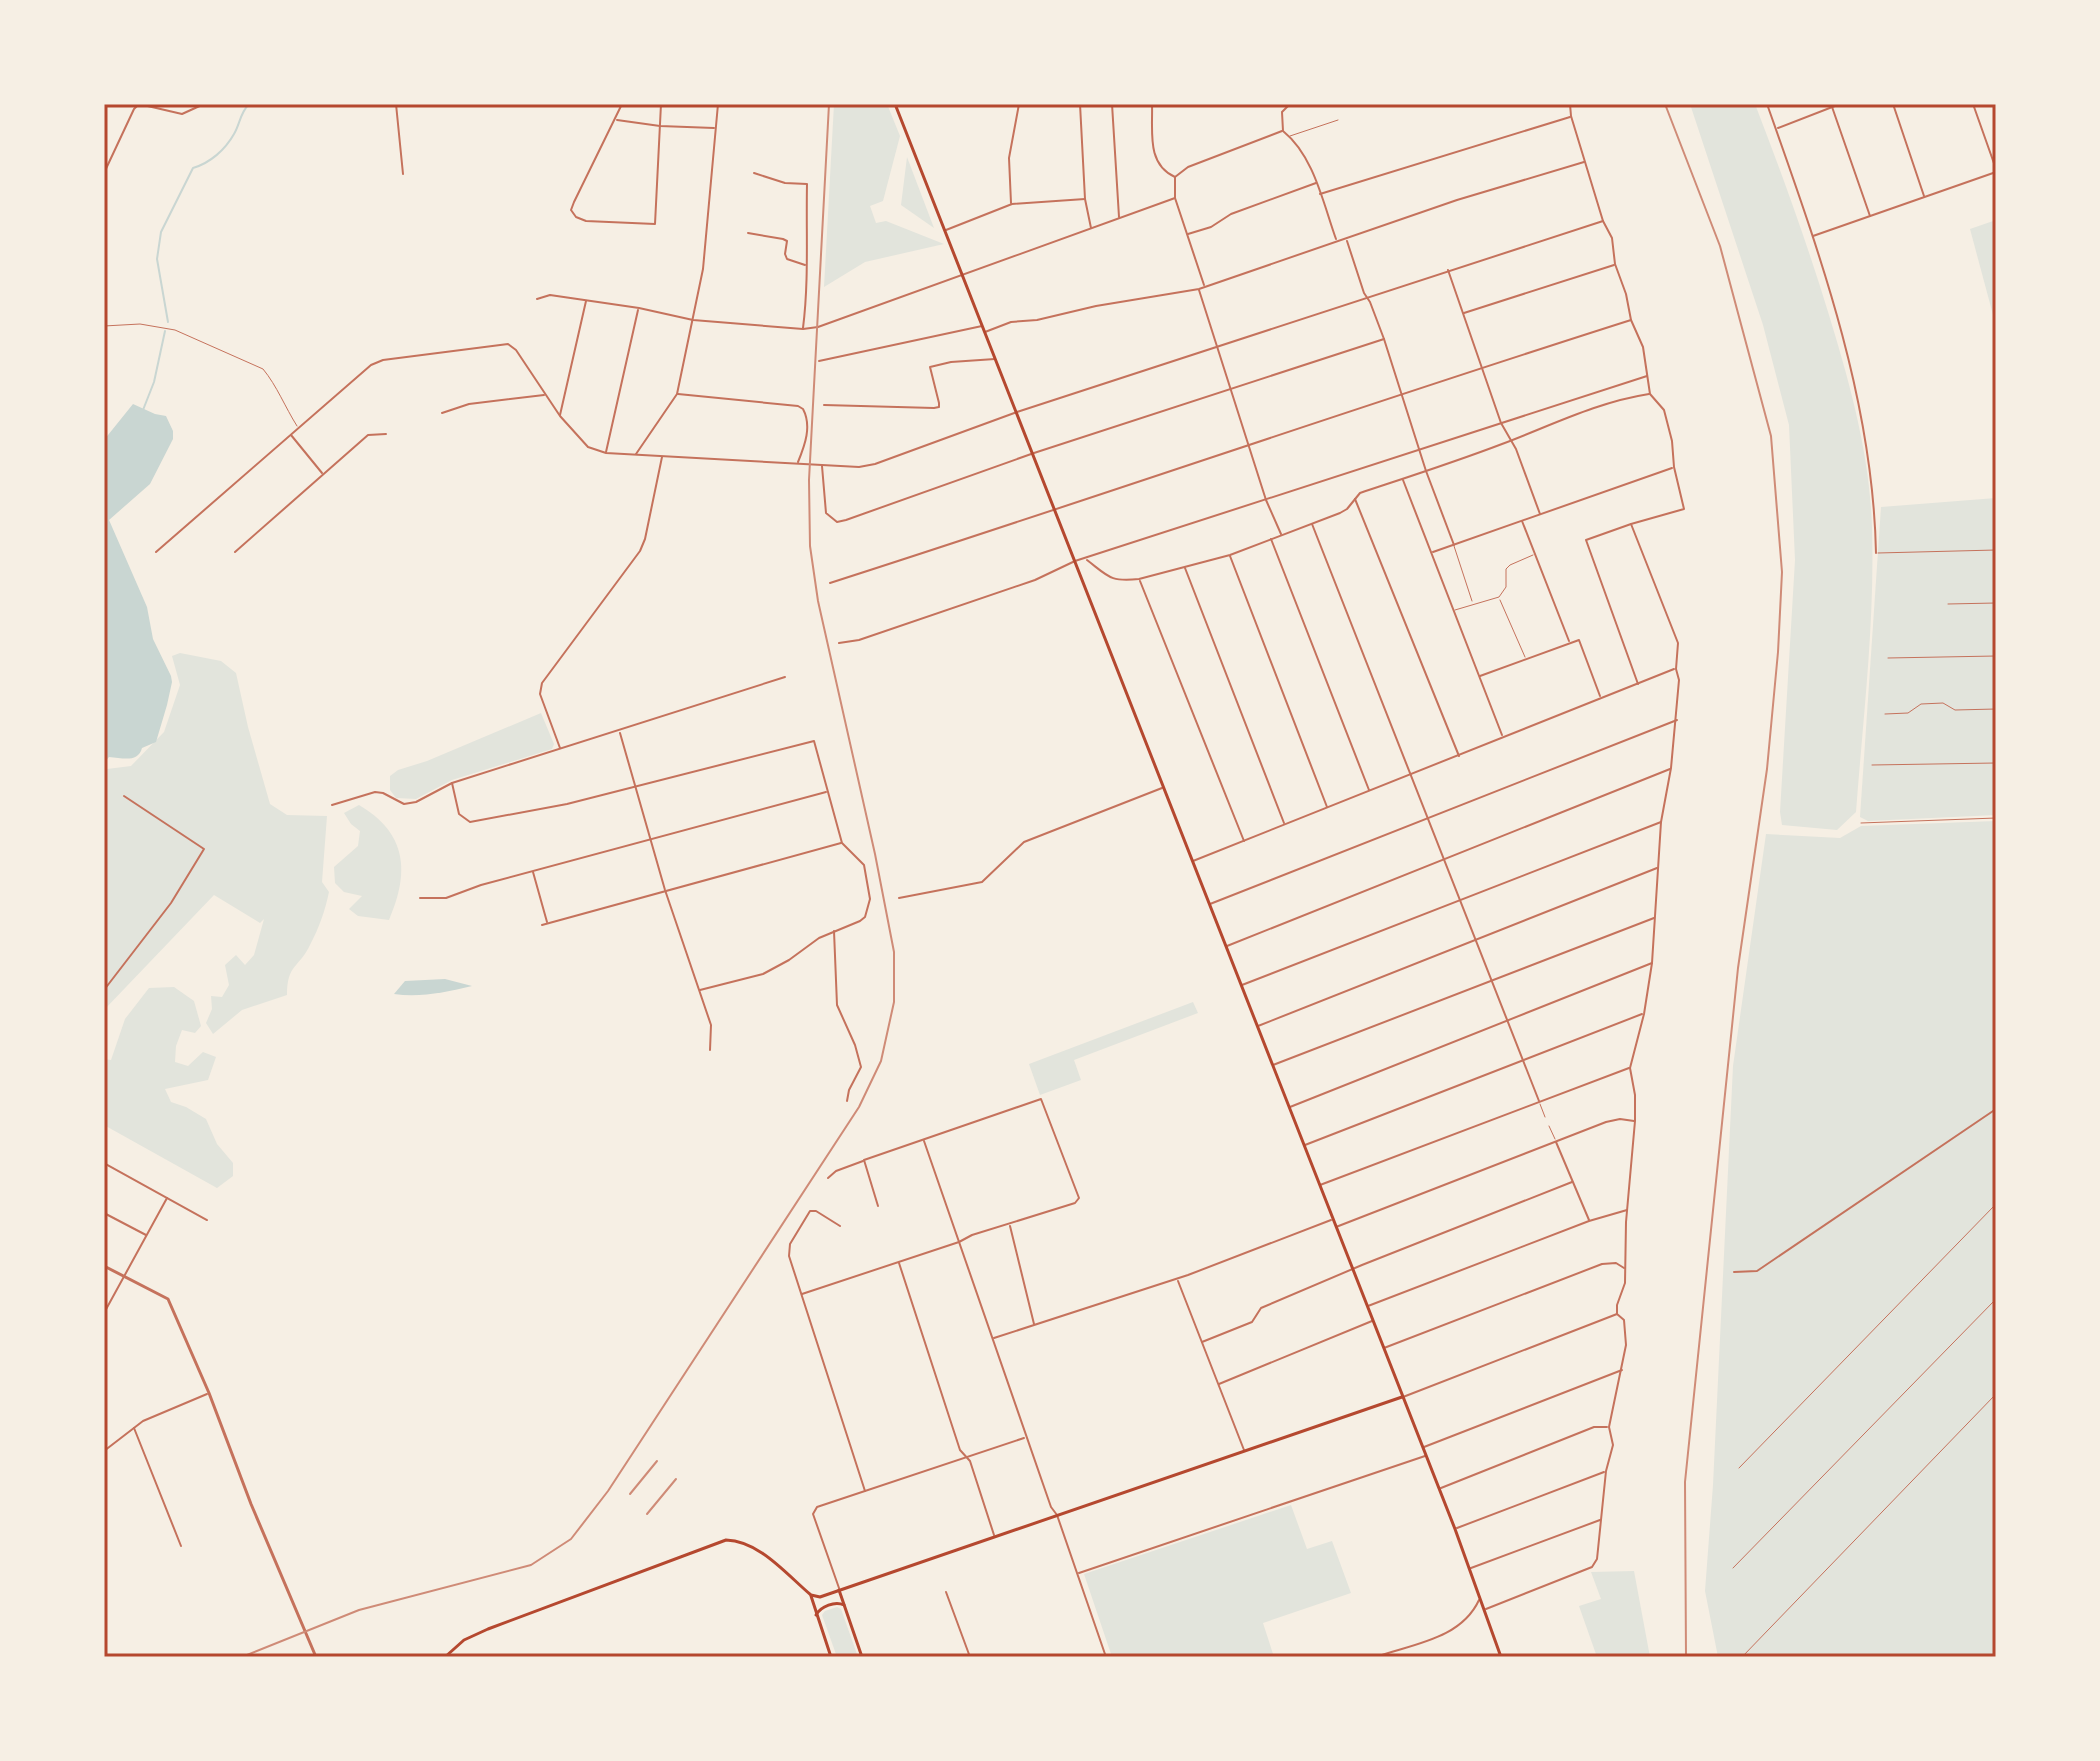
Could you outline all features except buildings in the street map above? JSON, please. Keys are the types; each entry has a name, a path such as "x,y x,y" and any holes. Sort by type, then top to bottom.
{"main road":[{"path":"895,104 1471,1568 1501,1657"},
{"path":"445,1657 464,1640 488,1629 726,1540 737,1540 763,1554 811,1595 820,1597 1402,1397"},
{"path":"839,1590 862,1657"},
{"path":"811,1595 831,1657"},
{"path":"816,1615 825,1607 840,1603 845,1606"}],"street":[{"path":"104,173 139,104 182,114 204,104"},
{"path":"396,104 403,174"},
{"path":"622,104 571,210 576,217 586,221 655,224 661,104"},
{"path":"636,454 677,394 703,269 718,104"},
{"path":"1012,204 1009,158 1019,104"},
{"path":"1080,104 1085,199 1091,229"},
{"path":"1112,104 1119,219"},
{"path":"1152,104 1153,155 1160,168 1175,177"},
{"path":"1283,131 1282,112 1290,104"},
{"path":"1570,104 1603,221 1612,238 1615,264 1631,320 1643,347 1650,394 1664,410 1684,509 1589,537 1585,544 1638,684"},
{"path":"1767,104 1813,236 1843,337 1864,428 1875,510 1876,553"},
{"path":"1775,128 1840,104"},
{"path":"1893,104 1925,197"},
{"path":"1813,236 1996,170 1973,104"},
{"path":"1831,106 1870,216"},
{"path":"1320,194 1571,116"},
{"path":"614,120 715,128"},
{"path":"1175,177 1188,167 1283,131"},
{"path":"1283,131 1295,141 1316,183 1336,240"},
{"path":"985,332 1011,322 1037,320 1096,306 1199,289 1336,240 1585,161"},
{"path":"754,173 785,183 807,184 808,286 803,329"},
{"path":"1175,177 1175,198 1204,286"},
{"path":"1187,234 1211,227 1231,214 1316,183"},
{"path":"537,299 550,295 586,299 693,320 803,329 821,326 964,276 1175,198"},
{"path":"946,230 1012,204 1085,199"},
{"path":"156,552 371,365 383,360 508,344 516,350 560,416 588,447 606,453 845,468 875,464 1017,412 1603,221"},
{"path":"748,233 787,241 787,259 806,266"},
{"path":"1346,239 1384,339 1426,471 1454,545"},
{"path":"1463,313 1615,264"},
{"path":"1448,270 1501,423 1516,449 1540,514"},
{"path":"1199,289 1266,500 1281,535"},
{"path":"560,416 586,299"},
{"path":"606,453 639,308"},
{"path":"830,583 1054,511 1248,443 1631,320"},
{"path":"819,361 983,326"},
{"path":"822,466 826,513 837,522 1034,453 1384,339"},
{"path":"824,405 939,407 930,367 951,362 996,359"},
{"path":"839,643 859,640 1006,591 1075,561 1647,376"},
{"path":"677,394 798,406 807,418 807,433 798,463"},
{"path":"1086,559 1114,581 1139,579 1230,555 1347,509 1360,493 1510,441 1581,412 1650,394"},
{"path":"442,413 469,404 545,395"},
{"path":"235,552 368,435 386,434"},
{"path":"290,435 323,474"},
{"path":"560,749 540,694 542,683 640,551 663,456"},
{"path":"1432,552 1674,467"},
{"path":"1402,479 1503,738"},
{"path":"1354,498 1459,756"},
{"path":"1522,521 1570,642"},
{"path":"1312,524 1539,1101"},
{"path":"1485,1609 1592,1567 1597,1559 1606,1471 1613,1445 1609,1427 1622,1370 1625,1330 1624,1320 1617,1314 1617,1305 1625,1283 1627,1210 1635,1121 1635,1095 1630,1068 1644,1014 1652,963 1661,822 1671,768 1679,680 1676,669 1678,643 1631,524"},
{"path":"1271,539 1369,791"},
{"path":"1230,555 1327,808"},
{"path":"1184,567 1285,825"},
{"path":"1139,579 1244,841"},
{"path":"1479,676 1576,640 1581,642 1600,699"},
{"path":"1192,861 1676,669"},
{"path":"332,805 375,792 404,804 416,802 452,783 785,677"},
{"path":"1209,904 1677,720"},
{"path":"620,730 665,890 711,1025 710,1050"},
{"path":"452,783 459,814 470,822 527,813 812,741 842,843 864,865 870,899 865,917 834,931 763,974 700,990"},
{"path":"1225,946 1671,768"},
{"path":"899,898 982,882 1024,842 1164,787"},
{"path":"420,898 446,898 481,885 827,791"},
{"path":"104,990 171,903 204,849 124,796"},
{"path":"1241,985 1661,822"},
{"path":"542,925 842,843"},
{"path":"1257,1026 1659,867"},
{"path":"533,872 547,923"},
{"path":"1272,1066 1654,918"},
{"path":"834,931 837,1005 861,1067 847,1101"},
{"path":"1289,1107 1652,963"},
{"path":"1304,1146 1644,1014"},
{"path":"1319,1186 1630,1068"},
{"path":"802,1294 1075,1203 1079,1198 1042,1099 864,1160 836,1171 828,1178"},
{"path":"1734,1272 1757,1271 1996,1109"},
{"path":"1335,1227 1620,1119 1635,1121"},
{"path":"923,1140 1106,1657"},
{"path":"1556,1142 1589,1221"},
{"path":"864,1160 878,1206"},
{"path":"104,1163 207,1220"},
{"path":"1202,1342 1252,1322 1261,1308 1572,1182"},
{"path":"104,1313 167,1198"},
{"path":"840,1226 812,1210 790,1244 789,1256 865,1491"},
{"path":"1367,1307 1589,1221 1627,1210"},
{"path":"104,1213 146,1235"},
{"path":"993,1339 1177,1279 1333,1220"},
{"path":"1009,1224 1035,1325"},
{"path":"899,1262 960,1450 970,1461 995,1537"},
{"path":"1383,1349 1602,1264 1616,1263 1624,1268"},
{"path":"104,1266 168,1299 316,1657"},
{"path":"1177,1279 1245,1451"},
{"path":"1402,1397 1617,1314"},
{"path":"1218,1385 1372,1321"},
{"path":"1423,1447 1622,1370"},
{"path":"104,1451 143,1421 209,1393"},
{"path":"1440,1489 1594,1427 1609,1427"},
{"path":"134,1428 181,1546"},
{"path":"839,1590 814,1510 1026,1438"},
{"path":"1078,1573 1426,1456"},
{"path":"1455,1529 1606,1471"},
{"path":"1471,1568 1600,1520"},
{"path":"946,1592 970,1657"},
{"path":"1376,1657 1453,1631 1474,1610 1480,1596"}],"lane":[{"path":"1290,136 1338,120"},
{"path":"104,326 140,324 175,330 263,369 273,380 280,399 298,428"},
{"path":"1454,545 1473,604"},
{"path":"1876,553 1996,550"},
{"path":"1454,610 1499,597 1506,587 1506,569 1535,554"},
{"path":"1499,597 1525,659"},
{"path":"1948,604 1996,603"},
{"path":"1888,658 1996,656"},
{"path":"1885,714 1908,713 1921,704 1943,703 1955,710 1996,709"},
{"path":"1872,765 1996,763"},
{"path":"1861,823 1996,818"},
{"path":"1539,1101 1545,1117"},
{"path":"1549,1126 1556,1142"},
{"path":"1739,1468 1996,1204"},
{"path":"1733,1568 1996,1299"},
{"path":"1742,1657 1996,1394"}],"shaded area":[{"path":"834,104 887,104 900,136 883,201 870,206 876,223 886,221 944,244 865,262 824,287"},
{"path":"1690,104 1755,104 1821,288 1858,420 1870,501 1872,599 1856,812 1837,830 1782,825 1780,812 1795,560 1789,425 1763,325"},
{"path":"907,157 934,228 901,205"},
{"path":"1996,220 1996,326 1970,229"},
{"path":"133,404 166,416 173,439 150,484 109,520 147,607 153,639 172,682 156,742 142,748 133,758 109,757 104,763 104,440"},
{"path":"1996,498 1996,815 1868,821 1860,817 1881,507"},
{"path":"180,653 221,661 236,673 270,804 287,815 327,816 322,882 329,892 313,939 291,972 287,995 242,1010 213,1034 206,1023 212,1009 211,996 222,997 229,985 225,965 236,955 245,965 254,955 264,919 260,923 214,895 104,1010 104,772 131,766 164,732 180,685 172,656"},
{"path":"541,713 554,744 552,749 452,780 416,799 396,798 390,790 390,776 398,770"},
{"path":"359,805 387,828 400,855 400,886 389,920 358,916 349,909 362,896 344,892 335,883 334,867 358,846 360,831 344,813"},
{"path":"1996,821 1996,1657 1718,1657 1705,1591 1733,1066 1766,834 1840,838 1861,826"},
{"path":"445,979 472,986 423,995 394,994 405,981"},
{"path":"174,987 194,1001 201,1026 195,1033 182,1030 176,1046 175,1062 188,1066 203,1052 216,1057 208,1080 165,1089 171,1102 206,1119 217,1144 233,1163 233,1176 217,1188 104,1125 104,1059 111,1060 125,1019 149,988"},
{"path":"1193,1002 1198,1013 1074,1060 1081,1080 1040,1095 1029,1064"},
{"path":"1291,1505 1307,1549 1332,1541 1351,1593 1263,1623 1274,1657 1112,1657 1084,1574"},
{"path":"1634,1571 1650,1657 1597,1657 1579,1606 1601,1599 1591,1572"},
{"path":"837,1607 841,1609 858,1657 837,1657 822,1615"}],"waterway":[{"path":"168,322 157,259 161,232 193,168 211,159 226,145 249,104"},
{"path":"143,410 154,382 165,331"}],"railway":[{"path":"242,1657 359,1610 531,1565 571,1539 608,1491 859,1107 881,1061 894,1002 894,952 818,601 810,546 809,480 829,104"},
{"path":"1665,104 1720,246 1771,436 1782,572 1767,769 1738,968 1685,1482 1686,1657"},
{"path":"630,1494 657,1461"},
{"path":"647,1514 676,1479"}]}
